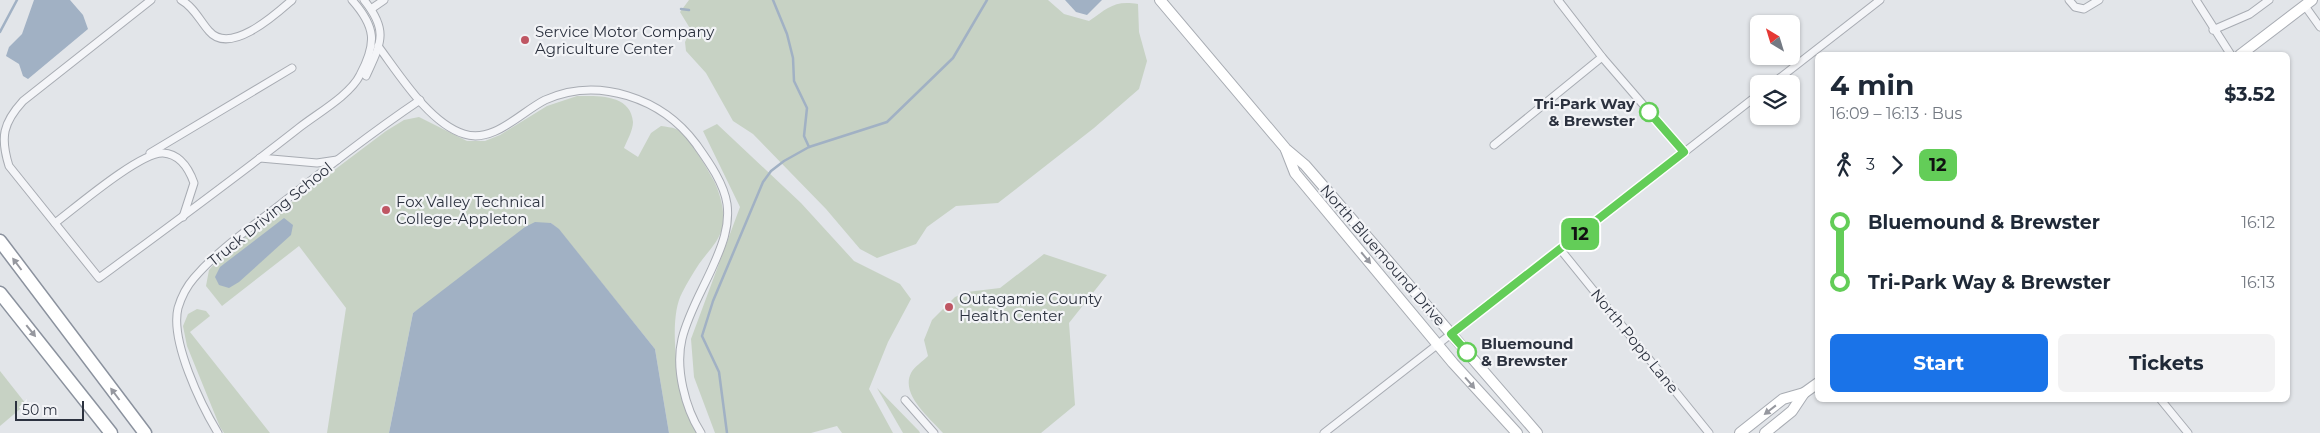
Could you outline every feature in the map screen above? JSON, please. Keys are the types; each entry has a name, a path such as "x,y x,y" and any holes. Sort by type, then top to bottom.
{"highway":[{"path":"0,241 145,433"},
{"path":"0,293 111,433"}],"main road":[{"name":"North Bluemound Drive","path":"1160,0 1286,149 1305,165 1537,433"},
{"path":"2244,52 2309,3"},
{"name":"North Bluemound Drive","path":"1286,149 1295,173 1478,393 1517,433"},
{"path":"1765,433 1792,411 1804,393 1815,384"},
{"path":"1740,433 1783,400 1804,393"}],"street":[{"path":"151,0 23,101 6,121 2,135 3,151 9,166 99,278 183,217 353,86 360,76 372,37 367,18 352,0"},
{"path":"181,0 188,4 210,33 217,38 228,39 252,31 292,0"},
{"path":"364,0 372,9 379,23 381,38 366,76"},
{"path":"372,9 384,0"},
{"path":"1558,0 1602,57 1684,152"},
{"path":"1784,75 1880,0"},
{"path":"2069,0 2080,9 2088,8 2099,0"},
{"path":"2196,0 2213,30 2229,52"},
{"path":"2213,30 2250,14 2269,0"},
{"path":"2309,3 2320,27"},
{"path":"378,46 432,113 453,129 472,136 479,136 503,126 557,95 583,90 601,91 641,100 654,106 689,136 721,186 727,205 726,228 722,245 686,327 681,350 682,379 692,420 701,433"},
{"path":"1494,145 1602,57"},
{"path":"55,224 138,160 292,68"},
{"name":"Truck Driving School","path":"218,433 196,389 179,338 178,308 185,292 193,280 225,248 337,160 420,100"},
{"path":"1324,433 1750,101"},
{"path":"127,169 154,154 163,153 180,160 187,167 194,184 183,217"},
{"name":"Truck Driving School","path":"260,158 317,163 337,160"},
{"name":"North Popp Lane","path":"1560,249 1709,433"},
{"path":"905,400 934,433"},
{"path":"2163,402 2188,433"}],"green space":[{"path":"689,0 1048,0 1064,14 1089,21 1117,4 1138,4 1139,32 1147,61 1139,89 1094,128 998,203 956,206 927,227 916,244 877,258 860,249 826,209 753,134 733,121 706,73 686,51 685,42 691,30 680,12"},
{"path":"577,96 612,98 626,106 631,113 633,125 624,148 638,157 651,133 661,126 674,128 681,132 702,161 718,191 723,214 723,225 716,241 699,264 682,293 677,306 675,323 675,343 680,384 685,404 697,433 669,433 655,349 559,230 551,223 413,313 389,433 327,433 346,308 299,246 222,306 206,286 209,270 224,253 386,131 404,120 419,117 467,141 485,141 500,135 547,106"},
{"path":"717,124 801,203 854,261 900,284 911,299 888,342 869,389 893,433 842,433 837,426 811,433 715,433 694,377 691,339 740,207 703,131"},
{"path":"1044,254 1107,275 1069,323 1075,405 1041,433 943,433 918,406 910,390 909,381 912,371 928,356 924,340 932,320 955,297 967,292 1000,288"},
{"path":"197,309 206,311 210,316 190,332 270,433 224,433 220,427 187,346 183,326 188,314"},
{"path":"0,371 26,404 0,426"},
{"path":"877,388 919,431 920,433 903,433"}],"water":[{"path":"34,0 70,0 83,15 88,29 28,79 23,76 19,64 6,56 9,47 22,34"},
{"path":"1065,0 1102,0 1087,15 1076,12"},
{"path":"284,218 293,225 291,235 239,282 229,288 219,285 215,277 220,267"},
{"path":"535,222 551,223 559,229 655,349 669,433 389,433 413,313 525,227"}],"waterway":[{"path":"0,32 17,0"},
{"path":"773,0 787,34 793,58 794,81 807,108 804,136 809,147"},
{"path":"727,433 719,372 702,336 713,301 763,182 771,171 784,161 809,147 887,122 953,58 987,0"},
{"path":"681,9 689,10"}],"bus line":[{"name":"12","path":"1467,352 1451,334 1684,152 1649,112"}],"place":[{"name":"Service Motor Company Agriculture Center","path":"525,40"},
{"name":"Tri-Park Way & Brewster","path":"1649,112"},
{"name":"Fox Valley Technical College-Appleton","path":"386,210"},
{"name":"Outagamie County Health Center","path":"949,307"},
{"name":"Bluemound & Brewster","path":"1467,352"}]}
